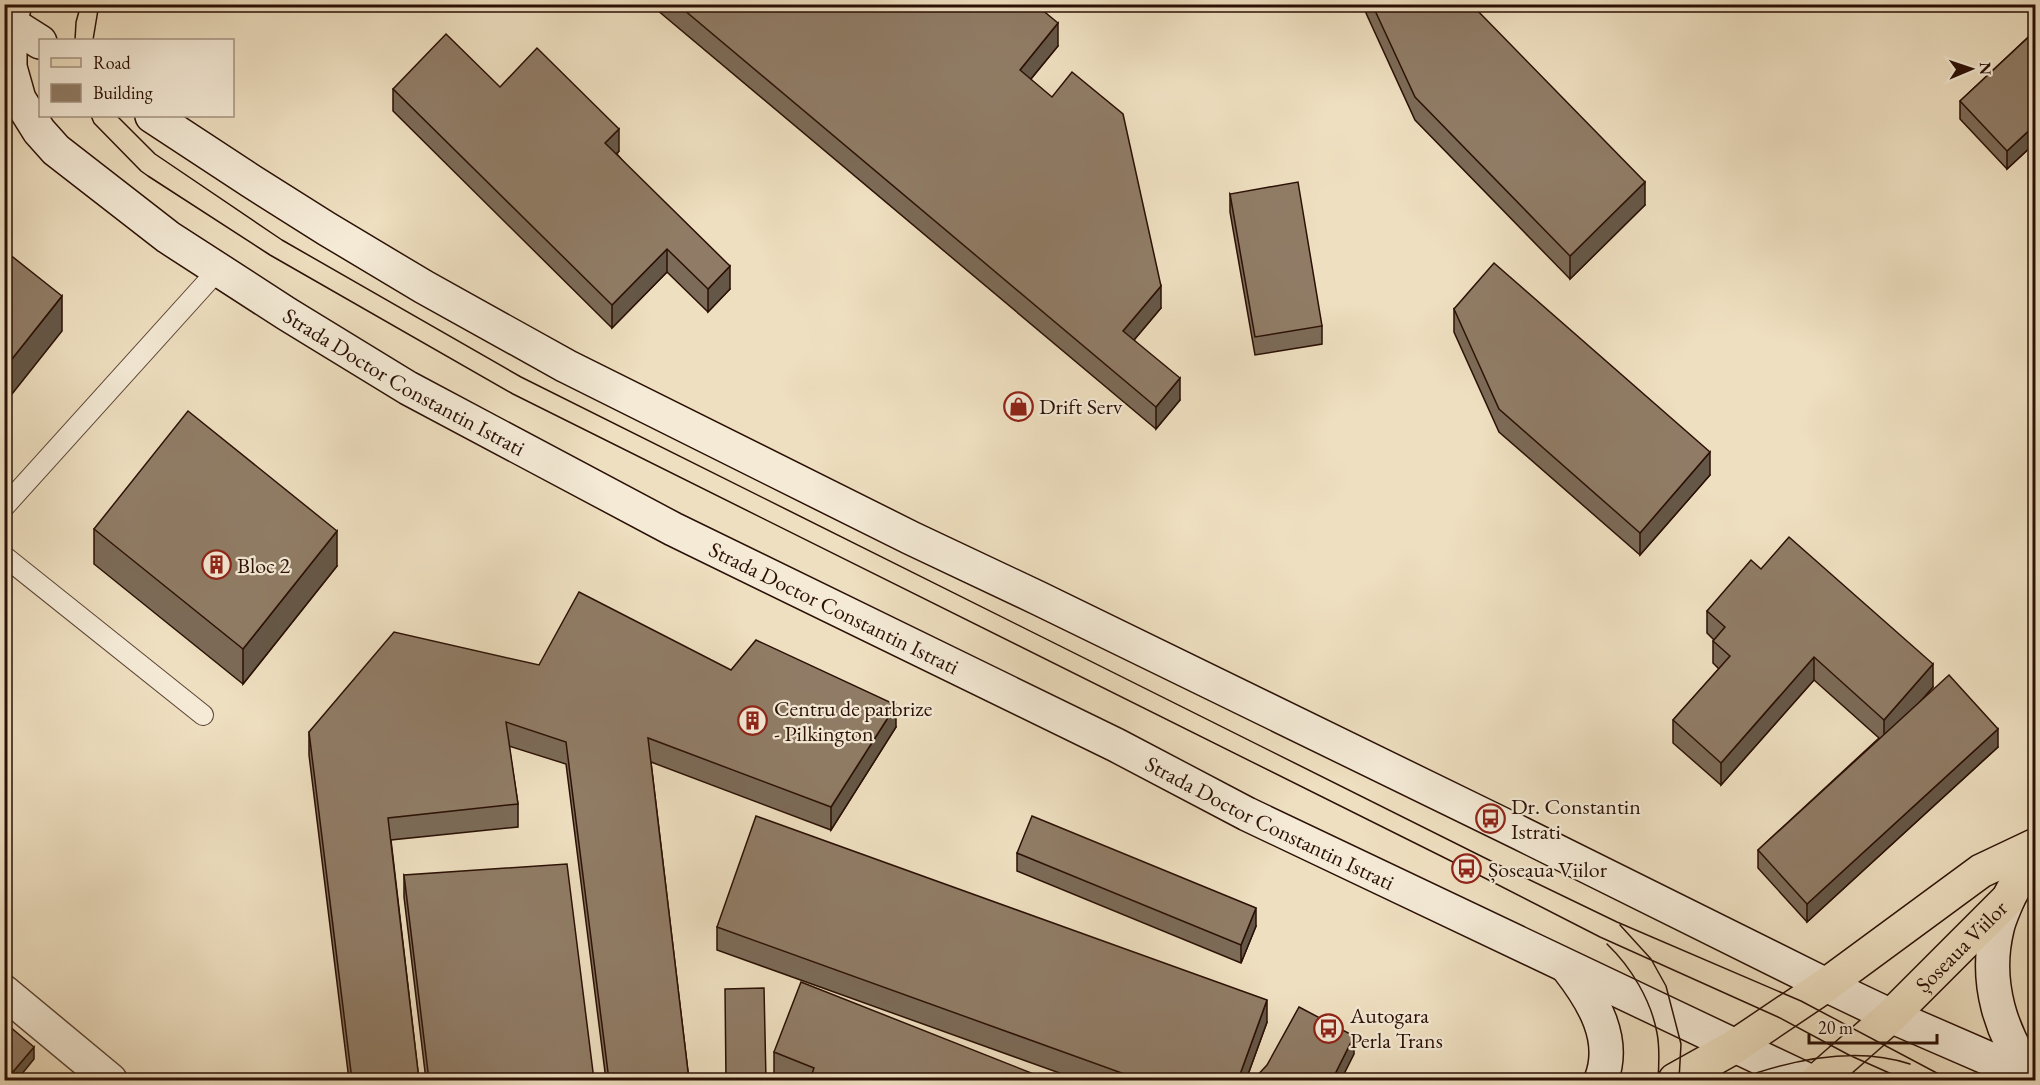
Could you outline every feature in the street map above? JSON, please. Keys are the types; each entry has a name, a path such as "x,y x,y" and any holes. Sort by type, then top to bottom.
{"main road":[{"name":"Strada Doctor Constantin Istrati","path":"13,14 39,41"},
{"name":"Strada Doctor Constantin Istrati","path":"13,14 10,67 19,99 39,131 56,150 168,237 408,388 673,529 1116,745 1247,814 1807,1080"},
{"path":"154,117 327,229 424,287 566,366 911,538 1520,833 1826,985 2034,1078"},
{"name":"Șoseaua Viilor","path":"1676,1080 1734,1047 1826,985 1981,871 2036,846"},
{"name":"Șoseaua Viilor","path":"1818,1080 1891,1016 2008,899 2036,846"},
{"path":"2008,899 1997,929 1993,987 2012,1046 2034,1078"},
{"path":"1565,964 1583,986 1599,1018 1605,1039 1606,1058 1601,1080"},
{"path":"4,993 110,1080"}],"lane":[{"path":"4,507 218,270"},
{"path":"4,556 203,715"}],"building":[{"path":"677,4 1035,4 1058,23 1020,70 1052,97 1072,72 1123,114 1161,286 1123,331 1180,378 1156,407"},
{"path":"1372,4 1471,4 1645,182 1570,256 1415,97"},
{"path":"2036,30 2036,124 2007,151 1960,101"},
{"path":"446,34 500,87 537,48 619,129 605,143 730,266 708,289 667,249 612,305 393,89"},
{"path":"1298,182 1322,326 1255,337 1230,194"},
{"path":"4,250 62,296 4,369"},
{"path":"1494,263 1710,452 1640,533 1499,409 1454,309"},
{"name":"Bloc 2","path":"188,411 337,531 243,649 94,529"},
{"path":"1789,537 1933,664 1884,720 1814,657 1721,763 1673,720 1730,656 1713,641 1725,627 1707,611 1751,560 1761,569"},
{"path":"579,592 731,670 756,640 896,705 831,807 648,738 689,1080 609,1080 566,742 506,722 518,804 388,818 419,1080 352,1080 309,732 394,632 539,665"},
{"path":"1949,675 1998,729 1807,904 1758,850"},
{"path":"756,816 1267,1000 1238,1080 1141,1080 717,927"},
{"path":"1032,816 1256,908 1241,945 1017,853"},
{"path":"567,864 594,1080 429,1080 404,875"},
{"path":"801,982 1049,1080 810,1080 814,1068 774,1052"},
{"path":"764,988 766,1080 726,1080 725,989"},
{"path":"1299,1007 1354,1036 1332,1080 1253,1080 1267,1065"},
{"path":"9,1026 34,1047 4,1080 4,1031"},
{"path":"18,1073 28,1080 12,1080"}],"tram line":[{"path":"75,39 76,22 81,4"},
{"path":"93,39 99,4"},
{"path":"91,117 94,123 148,176 270,255 513,394 1600,937 1778,1017 1849,1055 1905,1080"},
{"path":"118,117 155,154 282,240 521,377 1503,867 1617,922 1801,1001 1950,1080"},
{"path":"1620,925 1651,959 1666,986 1681,1044 1679,1080"},
{"path":"1607,944 1632,974 1650,1008 1658,1039 1658,1080"},
{"path":"1736,1080 1778,1066 1822,1057 1867,1056 1889,1058 1910,1064"}],"place":[{"name":"Drift Serv","path":"1018,406"},
{"name":"Bloc 2","path":"216,565"},
{"name":"Centru de parbrize - Pilkington","path":"753,721"},
{"name":"Dr. Constantin Istrati","path":"1490,819"},
{"name":"Șoseaua Viilor","path":"1467,869"},
{"name":"Autogara Perla Trans","path":"1329,1028"}]}
